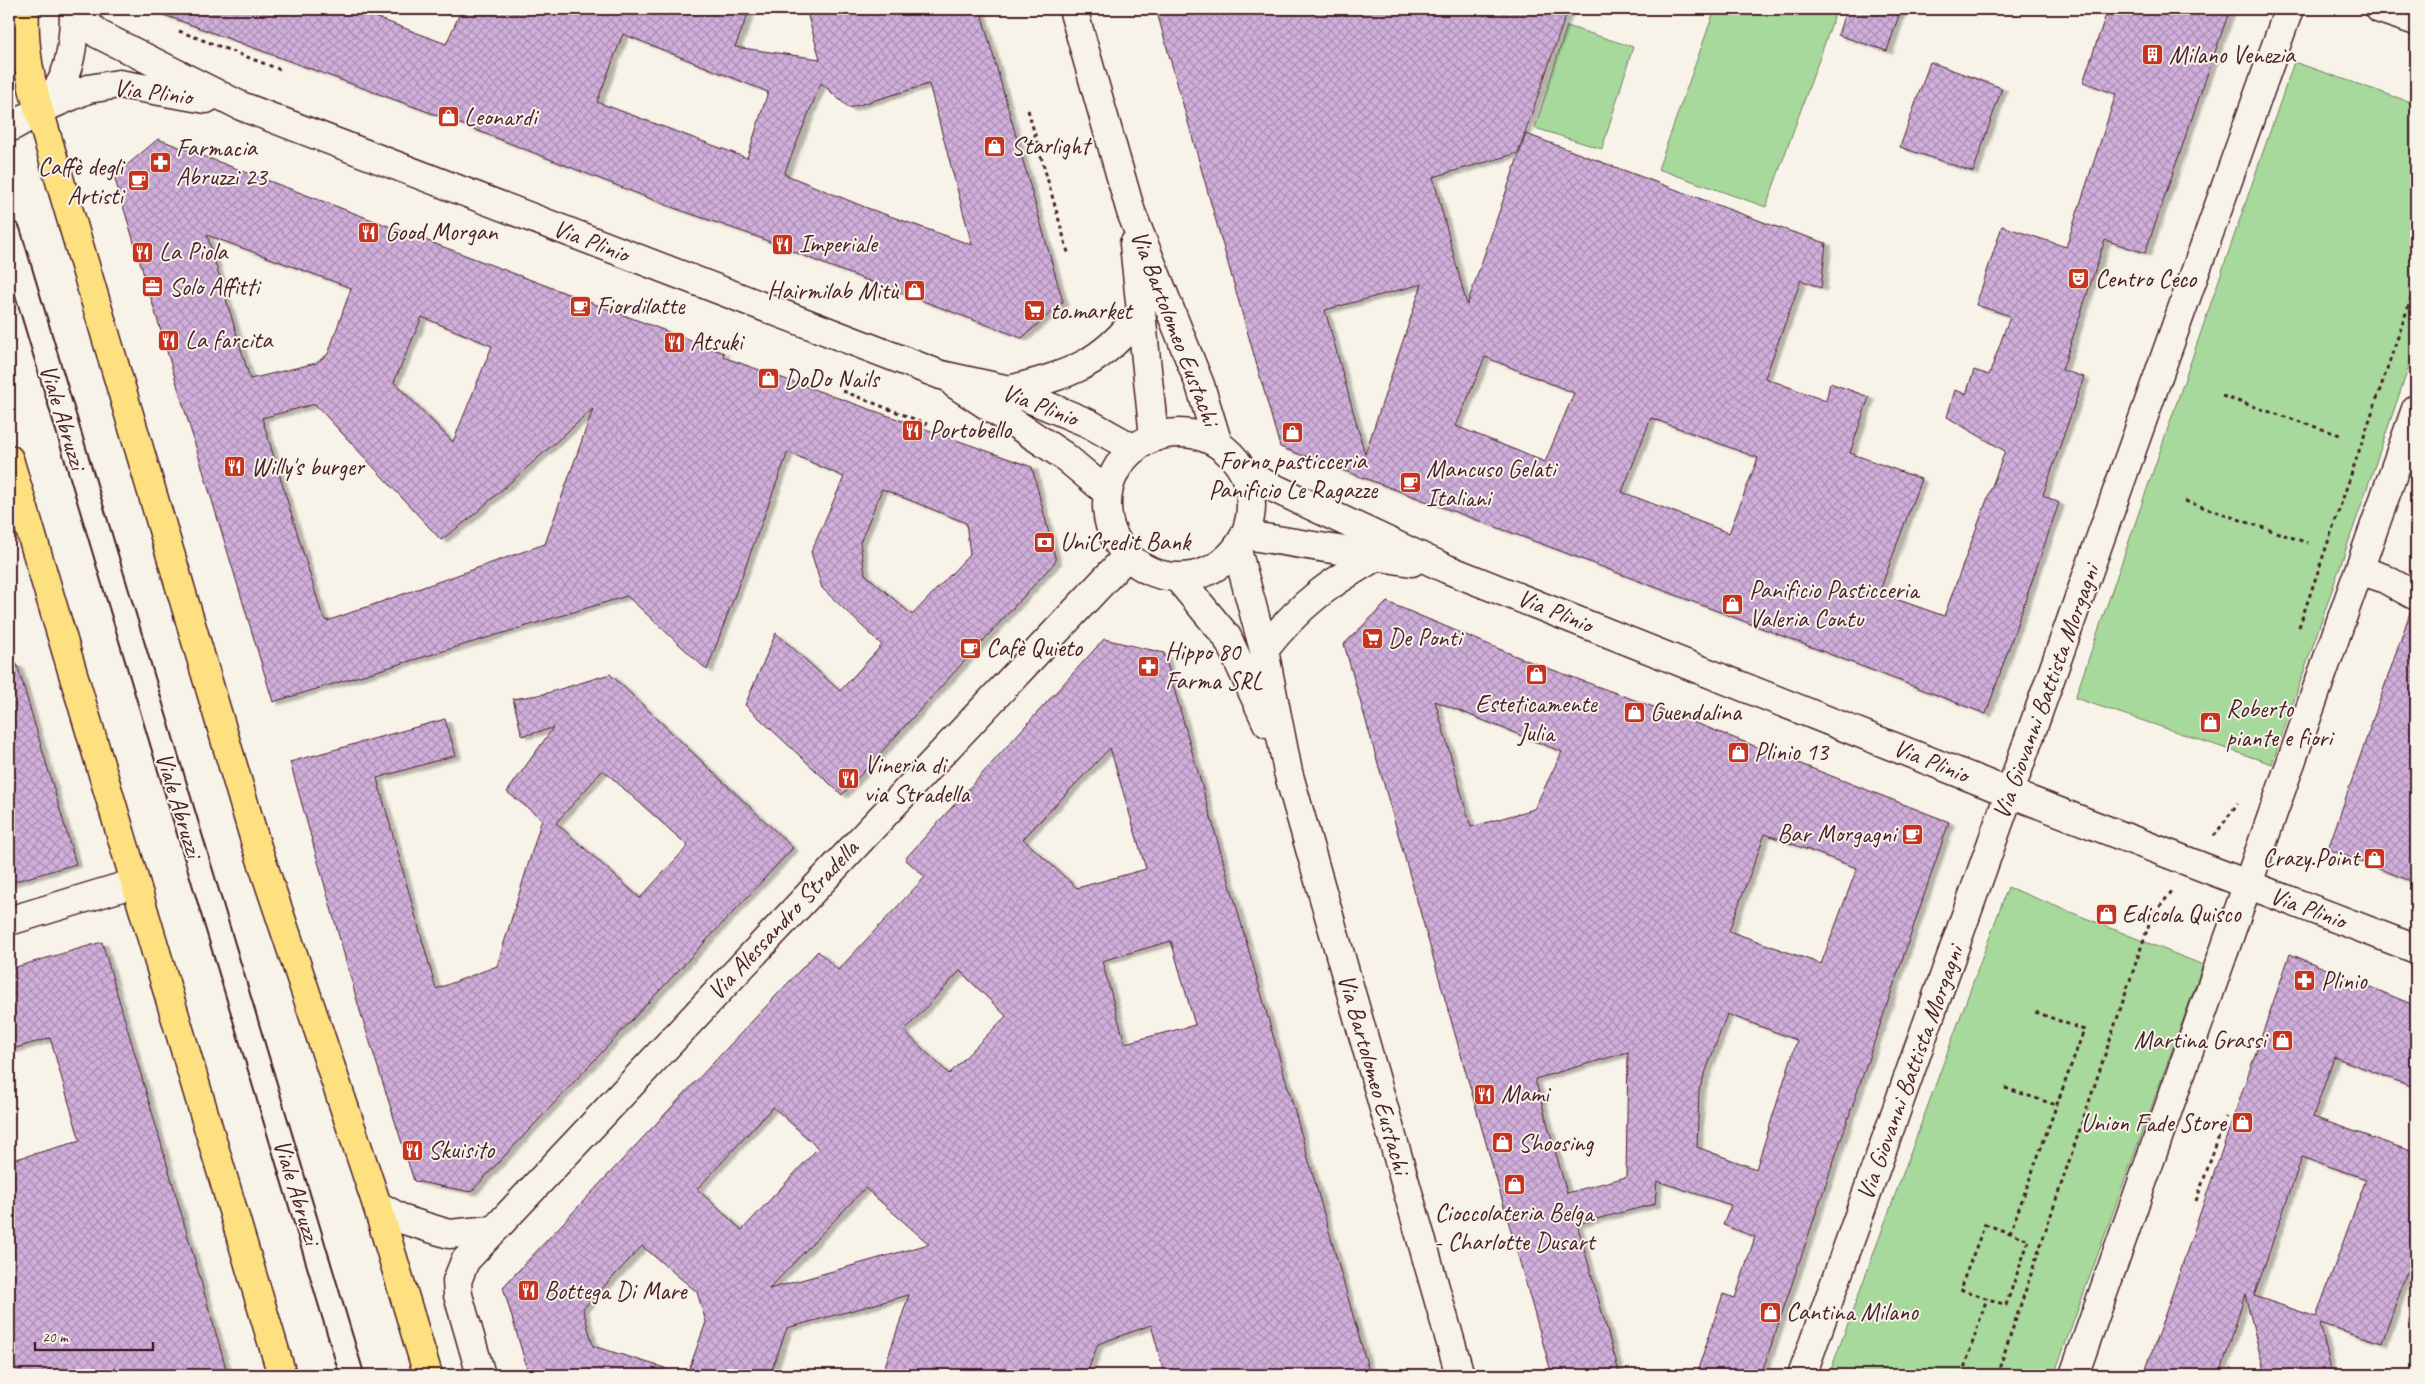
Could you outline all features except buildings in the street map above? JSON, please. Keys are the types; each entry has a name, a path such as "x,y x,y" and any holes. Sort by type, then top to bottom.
{"main road":[{"path":"25,9 24,31 30,80 256,844 377,1206 428,1375"},
{"path":"9,459 282,1375"}],"street":[{"path":"9,128 39,110 57,92 65,76 70,59 75,9"},
{"name":"Via Plinio","path":"75,9 98,34 241,106 941,374 1009,390 1088,423 1144,443"},
{"name":"Via Bartolomeo Eustachi","path":"1073,9 1131,212 1200,386 1218,444"},
{"name":"Via Giovanni Battista Morgagni","path":"1802,1375 2289,9"},
{"path":"2380,9 2416,21"},
{"name":"Via Plinio","path":"39,110 88,89 119,84 241,106"},
{"name":"Via Bartolomeo Eustachi","path":"1131,212 1141,312 1144,443 1171,433 1193,434 1218,444 1232,456 1246,475 1252,496 1252,508 1241,542 1288,772 1460,1375"},
{"name":"Via Bartolomeo Eustachi","path":"1009,390 1050,379 1092,362 1123,336 1141,312"},
{"name":"Via Plinio","path":"941,374 1064,456 1108,493"},
{"path":"2074,1375 2416,409"},
{"path":"1144,443 1117,469 1108,493 1110,526 1118,544 1127,556 1149,572 1178,578 1198,575 1217,568 1241,542"},
{"name":"Via Plinio","path":"1246,475 1447,569 2010,793 2416,949"},
{"name":"Via Plinio","path":"1241,542 1377,556 1447,569"},
{"name":"Via Alessandro Stradella","path":"481,1375 458,1295 457,1281 466,1261 492,1230 1127,556"},
{"path":"1264,650 1307,601 1342,576 1377,556"},
{"path":"2360,570 2383,578 2416,596"},
{"name":"Via Bartolomeo Eustachi","path":"1178,578 1227,637 1246,674 1288,772"},
{"path":"9,921 135,883"},
{"path":"377,1206 404,1220 449,1234 492,1230"}],"lane":[{"name":"Viale Abruzzi","path":"9,233 352,1375"}],"path":[{"path":"179,31 281,70"},
{"path":"1028,110 1069,256"},
{"path":"2298,630 2416,284"},
{"path":"843,390 927,424"},
{"path":"2222,396 2343,436"},
{"path":"2185,501 2308,543"},
{"path":"2235,807 2241,798"},
{"path":"1998,1375 2151,918 2166,899"},
{"path":"2010,1233 2084,1030 2032,1010"},
{"path":"2005,1088 2056,1105"},
{"path":"2196,1201 2226,1117"},
{"path":"1985,1224 2029,1240 2006,1305 1987,1298 1960,1289 1985,1224"},
{"path":"1962,1375 1987,1298"}],"green space":[{"path":"1715,9 1837,9 1766,207 1658,169"},
{"path":"1567,26 1633,47 1602,149 1535,128"},
{"path":"2294,62 2416,104 2416,346 2272,764 2075,698"},
{"path":"2008,887 2203,965 2054,1375 1829,1375"}],"place":[{"name":"Milano Venezia","path":"2153,55"},
{"name":"Leonardi","path":"448,117"},
{"name":"Starlight","path":"995,146"},
{"name":"Farmacia Abruzzi 23","path":"160,162"},
{"name":"Caffè degli Artisti","path":"139,181"},
{"name":"Good Morgan","path":"369,232"},
{"name":"Imperiale","path":"783,244"},
{"name":"La Piola","path":"143,252"},
{"name":"Centro Ceco","path":"2079,279"},
{"name":"Solo Affitti","path":"153,287"},
{"name":"Hairmilab Mitù","path":"914,291"},
{"name":"Fiordilatte","path":"580,306"},
{"name":"to.market","path":"1034,311"},
{"name":"La farcita","path":"169,340"},
{"name":"Atsuki","path":"674,342"},
{"name":"DoDo Nails","path":"768,379"},
{"name":"Portobello","path":"913,430"},
{"name":"Forno pasticceria Panificio Le Ragazze","path":"1293,432"},
{"name":"Willy's burger","path":"235,467"},
{"name":"Mancuso Gelati Italiani","path":"1410,483"},
{"name":"UniCredit Bank","path":"1044,542"},
{"name":"Panificio Pasticceria Valeria Contu","path":"1733,604"},
{"name":"De Ponti","path":"1372,638"},
{"name":"Cafè Quieto","path":"970,648"},
{"name":"Hippo 80 Farma SRL","path":"1149,666"},
{"name":"Esteticamente Julia","path":"1536,675"},
{"name":"Guendalina","path":"1634,712"},
{"name":"Roberto piante e fiori","path":"2210,723"},
{"name":"Plinio 13","path":"1738,752"},
{"name":"Vineria di via Stradella","path":"848,779"},
{"name":"Bar Morgagni","path":"1912,834"},
{"name":"Crazy.Point","path":"2375,858"},
{"name":"Edicola Quisco","path":"2106,914"},
{"name":"Plinio","path":"2305,981"},
{"name":"Martina Grassi","path":"2282,1040"},
{"name":"Mami","path":"1485,1094"},
{"name":"Union Fade Store","path":"2242,1123"},
{"name":"Shoosing","path":"1502,1143"},
{"name":"Skuisito","path":"412,1150"},
{"name":"Cioccolateria Belga - Charlotte Dusart","path":"1514,1184"},
{"name":"Bottega Di Mare","path":"528,1291"},
{"name":"Cantina Milano","path":"1770,1312"}]}
